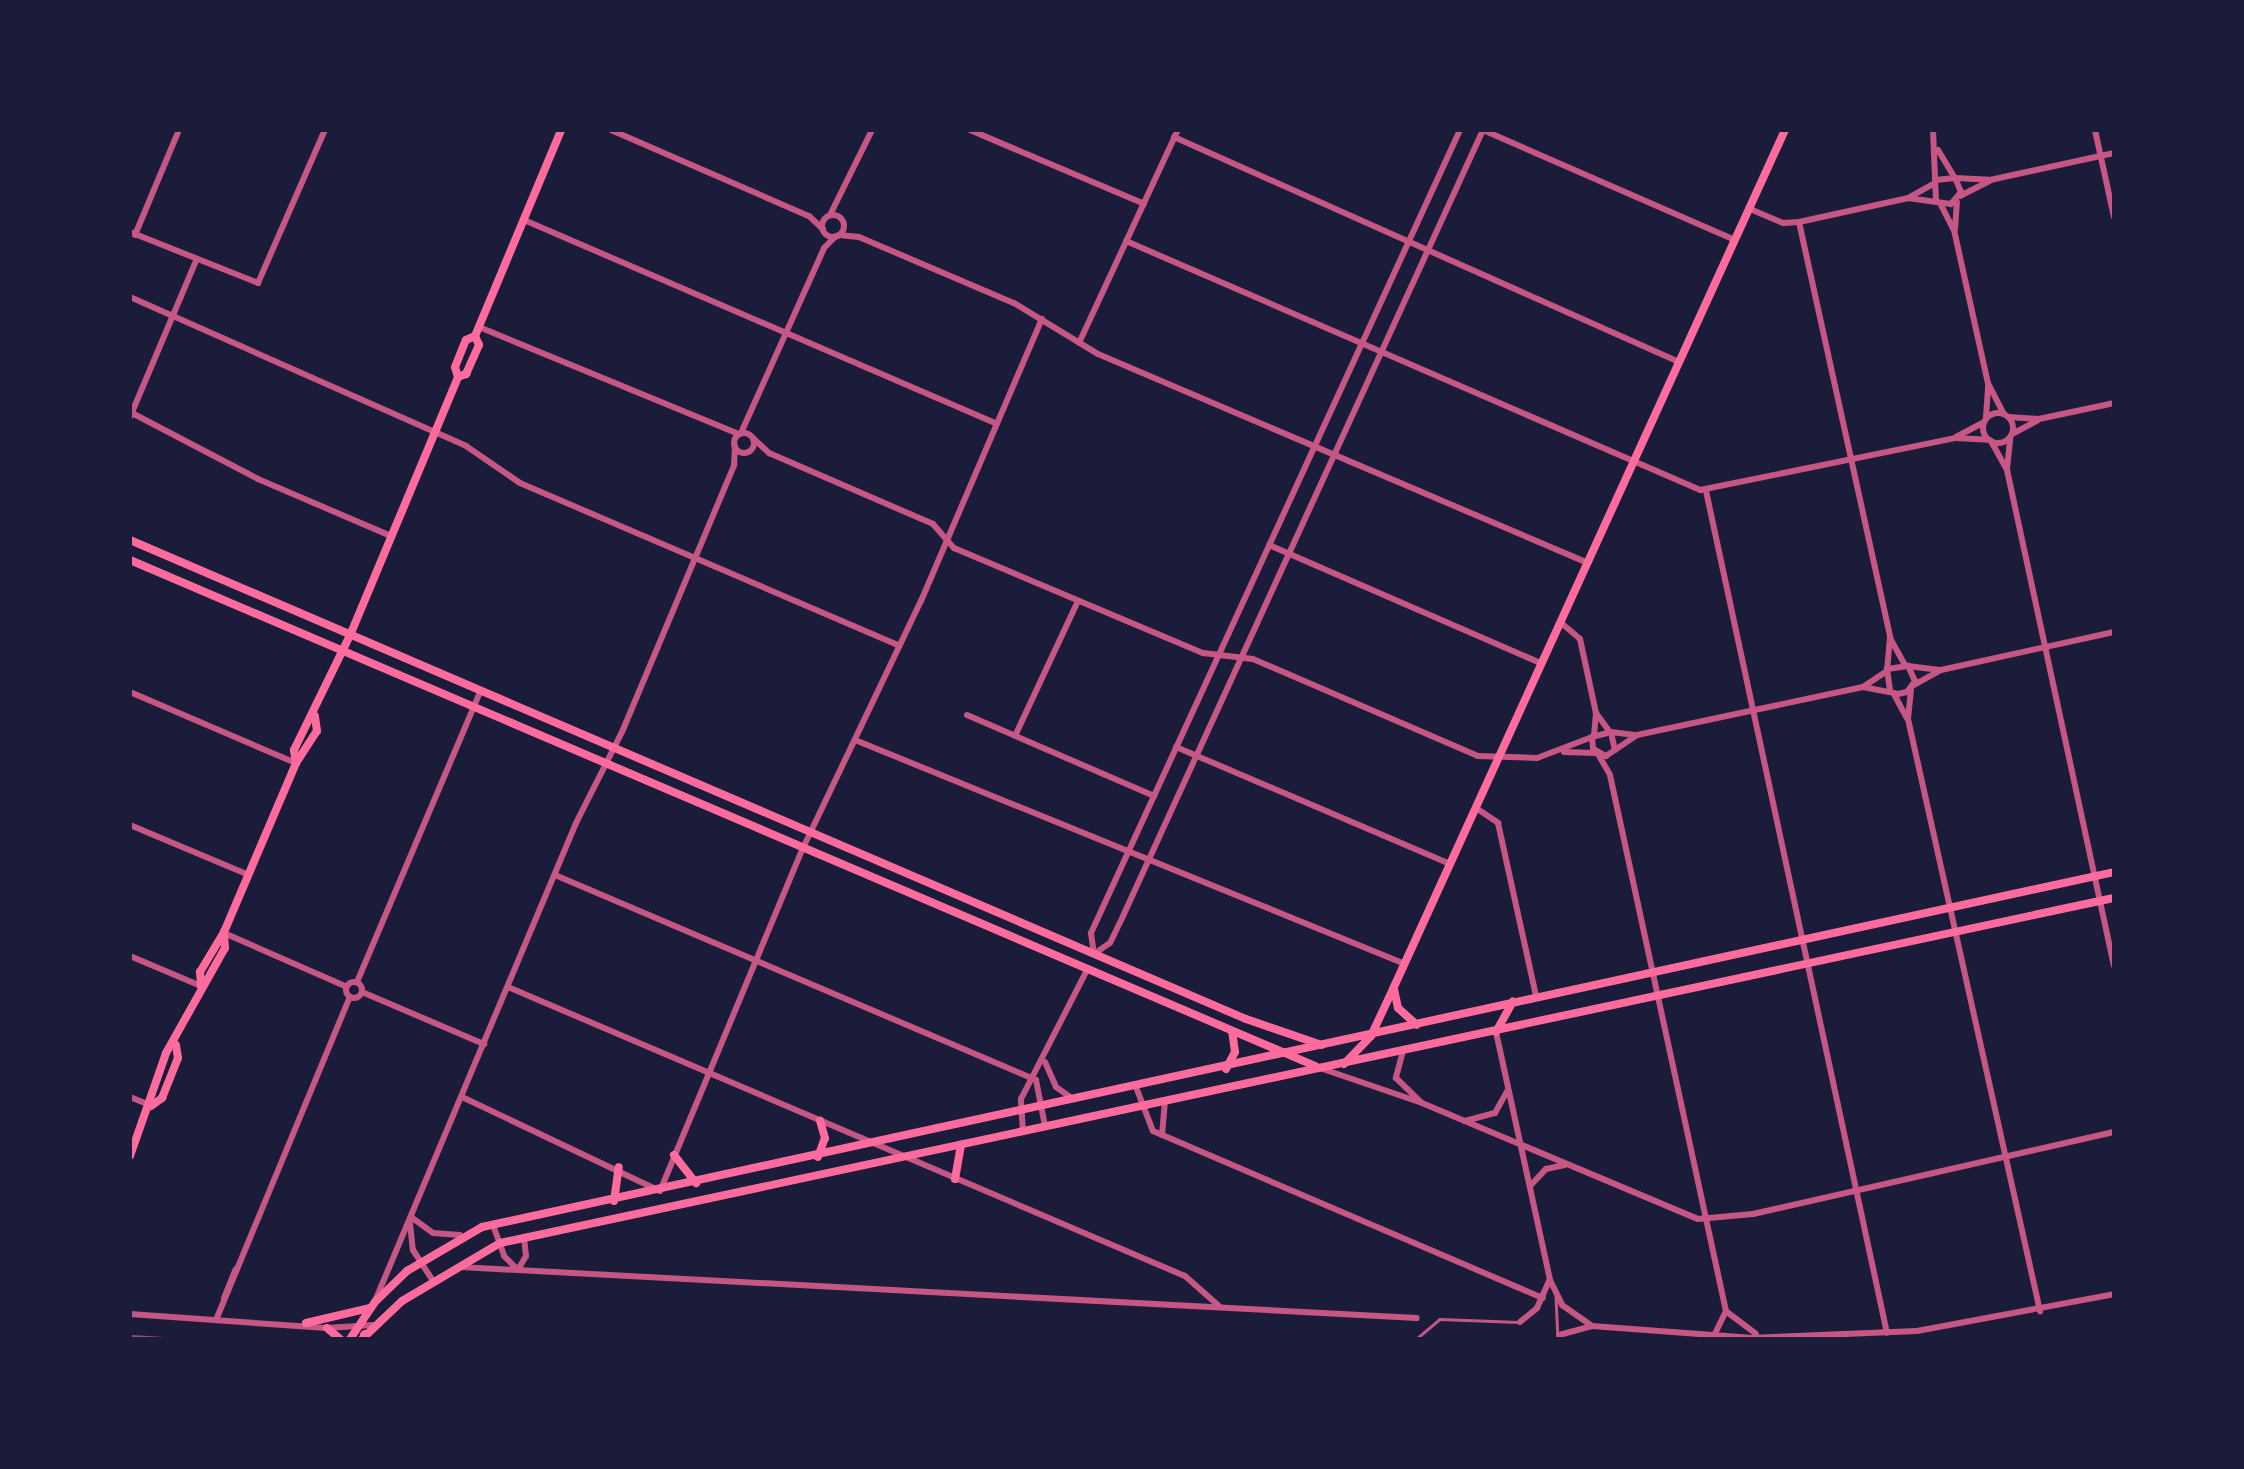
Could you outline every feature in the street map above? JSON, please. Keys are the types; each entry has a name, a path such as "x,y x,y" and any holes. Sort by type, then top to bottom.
{"main road":[{"path":"130,1156 151,1106 166,1053 176,1046 202,986 200,972 224,932 249,874 296,762 294,750 315,716 458,377 456,363 466,340 477,332 561,130"},
{"path":"1344,1064 1371,1036 1394,988 1785,130"},
{"path":"130,540 1296,1040 1327,1046"},
{"path":"130,560 1319,1067"},
{"path":"306,1324 372,1305 420,1262 460,1235 494,1224 660,1192 1289,1056 1513,1001 2114,872"},
{"path":"350,1339 364,1333 453,1267 500,1244 524,1238 2114,898"},
{"path":"1394,988 1398,1008 1418,1025"},
{"path":"1496,1032 1513,1001"},
{"path":"1226,1069 1235,1052 1232,1032"},
{"path":"818,1157 826,1138 820,1121"},
{"path":"955,1178 961,1144"},
{"path":"674,1155 696,1183"},
{"path":"614,1201 620,1167"},
{"path":"660,1192 663,1208"},
{"path":"364,1333 372,1305"},
{"path":"327,1328 340,1339"}],"street":[{"path":"179,130 133,234 242,282 260,281 325,130"},
{"path":"611,130 809,216 823,230 837,236 860,237"},
{"path":"824,248 823,230 829,216 843,201 872,130"},
{"path":"970,130 1144,204"},
{"path":"1460,130 1091,933 1094,954 1110,942 1483,130 1736,241"},
{"path":"1933,130 1938,202 1954,230 1988,383 2006,415 2011,437 2007,470"},
{"path":"2095,130 2114,217"},
{"path":"1079,343 1176,134 1410,240 1426,252 1678,362"},
{"path":"1937,149 1955,178 1959,198 1954,230"},
{"path":"1750,209 1783,224 1800,222 1908,198 1934,182 1955,178 1990,180 2114,153"},
{"path":"1908,198 1938,202 1959,198 1990,180"},
{"path":"372,1305 695,558 734,464 735,445 752,420 824,248 837,236 843,221 843,201"},
{"path":"809,216 843,221 860,237 1042,319 1079,343 1588,562"},
{"path":"524,220 995,423"},
{"path":"1800,222 1890,637 1907,666 1912,687 1908,719"},
{"path":"1126,242 1706,491 1955,438 1990,441 2011,437 2039,419"},
{"path":"196,261 130,414 273,486 391,536"},
{"path":"130,296 435,431 520,483 900,646"},
{"path":"462,1097 620,1167 660,1192 804,848 900,646 1042,319"},
{"path":"477,332 722,432 753,438 770,453 933,524 954,548 1078,601 1219,654 1241,656 1496,760 1614,751 1637,736 1863,687 1892,692 1912,687 1941,670 2114,632"},
{"path":"1988,383 1985,420 1990,441 2007,470 2114,966"},
{"path":"1955,438 1985,420 2006,415 2039,419 2114,403"},
{"path":"734,464 748,452 753,438 752,420"},
{"path":"722,432 748,452 770,453"},
{"path":"1706,491 1887,1333"},
{"path":"1269,546 1541,663"},
{"path":"1015,736 1078,601"},
{"path":"1560,622 1580,638 1596,712 1593,735 1597,754 1610,775 1707,1220 1726,1311 1715,1334"},
{"path":"1890,637 1886,671 1892,692 1908,719 2003,1160 2040,1310"},
{"path":"1863,687 1886,671 1907,666 1941,670"},
{"path":"346,987 357,982 481,690"},
{"path":"130,692 296,762"},
{"path":"1596,712 1610,731 1614,751 1610,775"},
{"path":"967,715 1154,796"},
{"path":"1562,752 1593,735 1610,731 1637,736"},
{"path":"855,740 1128,852 1150,855 1405,964"},
{"path":"1176,747 1450,864"},
{"path":"1476,808 1498,822 1536,996"},
{"path":"130,825 249,874"},
{"path":"555,875 1036,1080"},
{"path":"216,1320 350,997 346,987 224,932"},
{"path":"130,956 202,986"},
{"path":"1024,1131 1020,1113 1088,970"},
{"path":"357,982 362,992 484,1044"},
{"path":"508,987 1185,1276 1220,1307"},
{"path":"350,997 362,992"},
{"path":"1496,1032 1550,1280 1556,1296 1592,1326"},
{"path":"1403,1051 1396,1078 1422,1103"},
{"path":"1045,1060 1056,1086 1077,1100"},
{"path":"1319,1067 1422,1103 1707,1220 2111,1136"},
{"path":"1036,1080 1045,1126"},
{"path":"1136,1088 1148,1125 1163,1136 1543,1298"},
{"path":"1464,1121 1496,1114 1508,1088"},
{"path":"130,1097 151,1106"},
{"path":"1163,1136 1165,1101"},
{"path":"1530,1186 1540,1172 1566,1165"},
{"path":"410,1217 432,1234 460,1235"},
{"path":"410,1217 420,1262 433,1281"},
{"path":"494,1224 500,1244 518,1269"},
{"path":"518,1269 526,1256 524,1238"},
{"path":"453,1267 1417,1318"},
{"path":"1520,1322 1543,1298 1550,1280"},
{"path":"1559,1337 1592,1326 1715,1334 1887,1333 2040,1310 2114,1294"},
{"path":"1726,1311 1758,1335"},
{"path":"130,1314 306,1324 364,1333"}],"lane":[{"path":"1556,1296 1559,1337"},
{"path":"1416,1339 1440,1319 1520,1322"}],"railway":[{"path":"130,1336 180,1339"}]}
